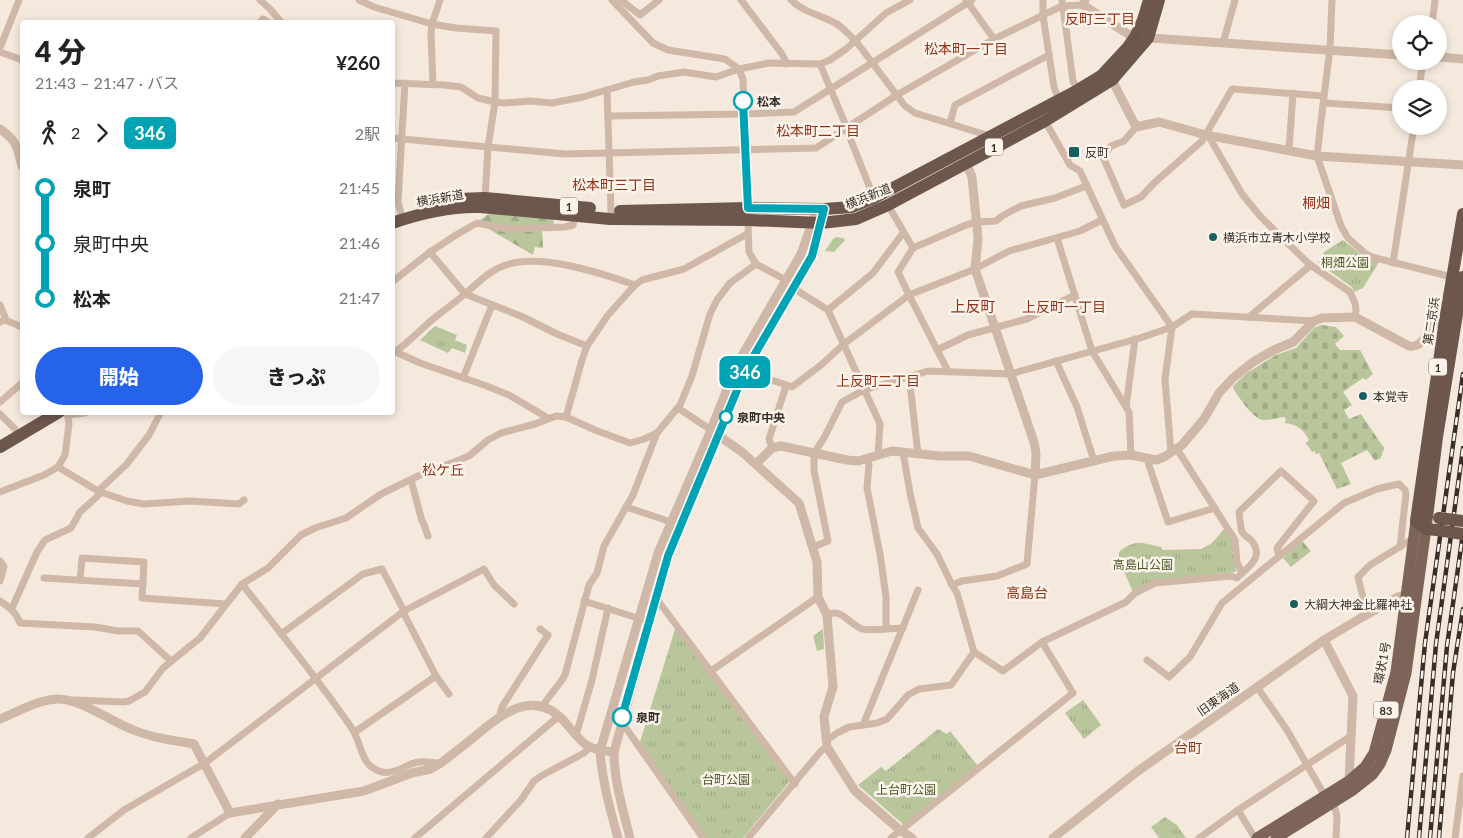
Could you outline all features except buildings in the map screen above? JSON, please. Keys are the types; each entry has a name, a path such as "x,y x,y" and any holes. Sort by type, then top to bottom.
{"highway":[{"name":"横浜新道","path":"395,217 463,207 610,219 748,214 852,207 874,198 1101,76 1128,47 1141,37 1143,20 1149,0"},
{"name":"横浜新道","path":"395,217 463,198 485,198 611,211 748,214 816,222 856,218 888,205 1046,121 1112,80 1141,37 1159,0"},
{"name":"第二京浜","path":"1429,523 1437,437 1458,277 1463,214"},
{"name":"第二京浜","path":"1429,523 1445,320 1458,277"},
{"path":"0,438 38,415"},
{"path":"0,446 63,415"},
{"path":"1429,523 1463,521"},
{"path":"1429,523 1463,534"}],"main road":[{"name":"環状1号","path":"1276,838 1328,800 1365,767 1371,759 1377,746 1396,672 1414,538 1429,523"},
{"name":"環状1号","path":"1256,838 1328,800 1353,790 1372,774 1380,764 1386,750 1406,673 1429,523"}],"street":[{"path":"0,48 19,0"},
{"path":"260,0 279,20"},
{"path":"359,0 374,7 432,24 496,31 495,102 488,147 485,198"},
{"path":"433,84 431,34 432,24 440,0"},
{"path":"617,1 640,16 659,0"},
{"path":"741,0 782,54 785,64"},
{"path":"791,0 805,10 838,25 855,40 905,106 915,113 991,136"},
{"path":"395,83 433,84 461,88 478,98 495,102 530,101 552,103 583,97 658,76 684,72 716,76 739,69 769,64 820,64 846,50 886,13 910,0"},
{"path":"1043,0 1043,16 1054,87 1058,100"},
{"path":"1223,43 1235,0"},
{"path":"1332,0 1330,50 1317,156 1341,226 1348,238 1372,257 1458,277"},
{"path":"1433,15 1435,0"},
{"path":"617,1 653,43 668,50 725,59 739,69 743,79 749,252 756,264 786,280"},
{"path":"608,116 794,112 969,1 994,39"},
{"path":"1062,3 1073,81 1078,90"},
{"path":"395,138 565,154 816,148 896,95 994,39 1043,16 1062,3 1084,3 1128,34 1141,37 1392,54"},
{"path":"0,52 20,59"},
{"path":"950,124 955,105 1049,55"},
{"path":"1447,58 1463,59"},
{"path":"820,64 874,198"},
{"path":"1112,80 1136,128"},
{"path":"395,217 398,202 396,176 401,139 404,83"},
{"path":"1392,107 1324,100 1293,93 1232,89 1207,135 1154,182 1141,197 1124,205 1103,157 1112,146 1124,141 1136,128 1159,122 1207,135 1317,156 1463,164"},
{"path":"607,90 611,211"},
{"path":"1289,150 1293,93"},
{"path":"1046,121 1070,165 1080,171 1115,246 1172,328 1165,379 1174,451 1215,508 1235,540 1239,576 1243,586"},
{"path":"0,129 14,140 20,158"},
{"path":"1207,135 1242,194 1260,216 1311,265 1350,292 1355,303 1356,317"},
{"path":"1393,263 1413,135"},
{"path":"952,585 962,581 997,576 1027,564 1036,453 1034,442 975,269 978,238 977,222 972,178 966,162"},
{"path":"948,371 898,272 913,248 966,225 977,222 996,221 1020,206 1055,198 1086,186"},
{"path":"888,205 913,248"},
{"path":"630,838 614,767 614,752 668,556 715,433 736,366 801,254 821,209"},
{"path":"395,280 430,252 477,224 506,228 566,228 574,225 575,216"},
{"path":"745,371 792,387 908,295 975,269 1009,251 1080,231 1102,220"},
{"path":"618,838 603,776 600,751 658,553 671,522 745,371 812,256 816,222"},
{"path":"828,310 873,273 903,233"},
{"path":"566,417 587,346 608,315 634,285 642,280 684,269 747,234"},
{"path":"1057,238 1092,351 1129,412 1131,455"},
{"path":"430,252 465,294 523,317 587,346"},
{"path":"395,352 490,272 504,266 520,262 539,262 606,275 634,285"},
{"path":"543,706 565,675 584,601 589,585 596,573 604,546 633,495 657,433 678,408 692,376 710,314 730,283 756,264"},
{"path":"1249,317 1311,265"},
{"path":"793,288 828,310 880,424 878,455"},
{"path":"937,350 968,335 1027,319 1075,295"},
{"path":"0,305 5,317 2,321 20,327"},
{"path":"463,378 492,305"},
{"path":"812,547 828,541 814,470 814,453 824,438 842,402 864,390 928,371 1010,374 1172,328 1192,314 1314,321 1322,318 1356,317 1408,346 1414,347 1421,344 1434,324 1445,320"},
{"path":"756,464 772,448 781,446 858,461 892,451 940,456 968,456 1035,475 1114,456 1131,455 1156,460 1182,445 1204,419 1219,392 1233,378 1253,362 1293,342 1314,321"},
{"path":"1126,407 1135,339"},
{"path":"395,353 509,395 548,418"},
{"path":"1056,361 1077,407 1094,461"},
{"path":"909,376 918,454"},
{"path":"0,402 20,385"},
{"path":"772,448 769,439 786,386"},
{"path":"678,408 742,452 799,503 817,562 818,597 828,615 833,687 824,716 827,744 855,791 901,831 912,838"},
{"path":"0,414 15,429"},
{"path":"0,492 44,475 58,467 65,455 69,424 65,415"},
{"path":"12,608 36,552 45,540 71,528 80,512 126,466 149,436 160,415"},
{"path":"0,720 45,701 58,699 124,702 146,692 163,668 200,638 242,584 268,568 301,535 315,528 346,518 381,494 469,456 488,440 501,433 556,416 566,417 630,443 657,433"},
{"path":"903,452 918,528 937,554 957,593 974,652 1003,671 1042,642 1126,602 1135,593 1155,583 1239,576 1249,568 1257,555 1253,543 1242,532 1239,512 1281,470 1314,501 1277,548 1279,556"},
{"path":"867,458 869,465 867,488 886,597 886,628"},
{"path":"1147,459 1168,522 1215,508"},
{"path":"58,467 100,492 127,501 144,504 190,500 239,504 244,500"},
{"path":"411,480 422,522 428,536"},
{"path":"1147,660 1169,677 1190,657 1222,603 1344,502 1377,489 1399,484 1406,494 1400,547"},
{"path":"626,507 671,522"},
{"path":"1367,614 1358,577 1370,565 1414,538"},
{"path":"80,580 82,558 144,562 142,598 225,604"},
{"path":"0,561 4,567 0,581"},
{"path":"281,634 362,574 382,568 436,676 449,694"},
{"path":"88,838 124,810 205,763 404,612 484,569 494,585 514,604"},
{"path":"44,578 143,584"},
{"path":"242,584 355,732 365,762 369,766 382,772 391,772 418,762 441,763"},
{"path":"863,725 918,590"},
{"name":"旧東海道","path":"1054,838 1138,771 1324,640 1367,614 1407,594"},
{"path":"711,671 818,597"},
{"path":"656,598 794,784"},
{"path":"0,601 12,608 20,623 138,631 171,661"},
{"path":"584,601 650,622"},
{"path":"576,735 592,680 608,608"},
{"path":"828,615 837,612 862,629 903,628"},
{"path":"499,717 502,706 548,635 540,629"},
{"path":"1324,640 1353,696 1349,781"},
{"path":"892,838 1073,693 1042,642"},
{"path":"748,838 836,733 849,727 877,723 887,719 908,695 919,689 952,684 974,652"},
{"path":"355,732 436,676"},
{"path":"1257,687 1287,730 1337,816 1336,838"},
{"path":"69,700 149,736 194,744 230,813"},
{"path":"191,838 230,813 364,791 430,768 441,763 479,730 513,709 522,706 543,706 559,716 589,748 614,752"},
{"path":"415,838 559,716"},
{"path":"621,721 703,838"},
{"path":"1199,838 1238,810 1351,736"},
{"path":"486,838 521,800 534,781 584,753 589,748"},
{"path":"1455,838 1463,776"},
{"path":"245,838 278,804"},
{"path":"1238,810 1256,838"}],"green space":[{"path":"495,213 553,218 554,225 542,225 543,248 535,247 533,255 492,231 480,220 487,215"},
{"path":"836,237 845,240 834,252 825,251 833,239"},
{"name":"桐畑公園","path":"1343,240 1368,260 1379,262 1363,288 1354,292 1352,287 1318,263 1324,252"},
{"path":"1321,325 1336,327 1344,336 1335,344 1340,350 1360,350 1373,374 1366,380 1363,378 1343,392 1352,405 1344,410 1349,419 1361,414 1384,448 1381,458 1375,461 1367,450 1341,463 1351,484 1337,489 1319,453 1312,452 1306,443 1309,440 1302,430 1297,426 1285,423 1286,419 1284,417 1266,420 1259,419 1246,407 1233,388 1247,373 1276,355 1296,348 1314,328"},
{"path":"435,326 457,335 455,340 467,345 465,353 452,348 448,353 420,340"},
{"name":"高島山公園","path":"1224,529 1232,541 1236,572 1153,581 1133,592 1119,560 1119,552 1124,548 1138,543 1161,547 1163,550 1201,549 1212,543"},
{"path":"1302,541 1311,551 1291,567 1283,558"},
{"name":"台町公園","path":"676,626 790,781 743,838 705,838 639,745"},
{"path":"823,629 824,649 817,651 813,636"},
{"path":"1083,700 1101,725 1084,739 1065,713"},
{"name":"上台町公園","path":"938,729 947,734 950,731 978,766 904,825 858,785 881,767 886,771"},
{"path":"1165,817 1177,825 1186,838 1159,838 1151,827"}],"railway":[{"path":"1407,838 1425,643 1463,374"},
{"path":"1419,838 1436,644 1463,448"},
{"path":"1430,838 1447,646 1463,533"},
{"path":"1439,838 1453,673 1463,609"}],"bus line":[{"name":"346","path":"622,717 668,556 745,371 812,256 824,209 748,208 743,101"}],"place":[{"name":"松本","path":"743,101"},
{"name":"反町","path":"1074,152"},
{"name":"横浜市立青木小学校","path":"1213,237"},
{"name":"本覚寺","path":"1363,396"},
{"name":"泉町中央","path":"726,417"},
{"name":"大綱大神金比羅神社","path":"1294,604"},
{"name":"泉町","path":"622,717"}],"district":[{"name":"反町三丁目","path":"1100,18"},
{"name":"松本町一丁目","path":"966,48"},
{"name":"松本町二丁目","path":"818,130"},
{"name":"松本町三丁目","path":"614,184"},
{"name":"桐畑","path":"1316,202"},
{"name":"上反町","path":"973,306"},
{"name":"上反町一丁目","path":"1064,306"},
{"name":"上反町二丁目","path":"878,380"},
{"name":"松ケ丘","path":"443,469"},
{"name":"高島台","path":"1027,592"},
{"name":"台町","path":"1188,747"}]}
